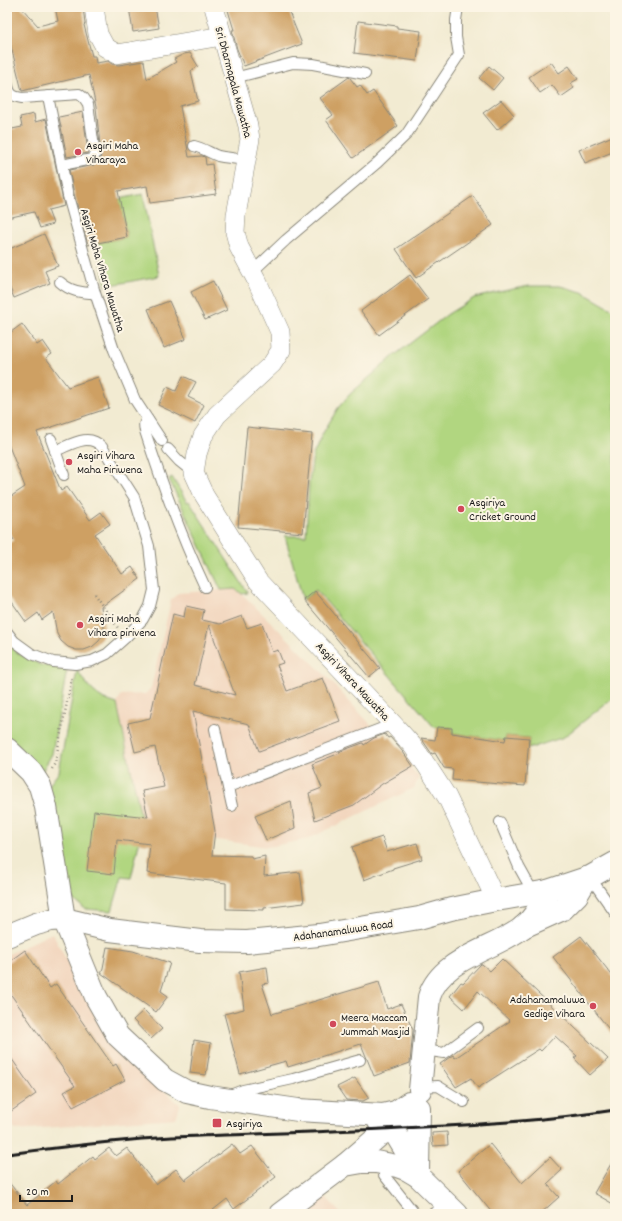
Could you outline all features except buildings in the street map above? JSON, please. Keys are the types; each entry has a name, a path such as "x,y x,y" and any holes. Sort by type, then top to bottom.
{"street":[{"path":"94,7 98,34 105,47 118,54 222,36"},
{"name":"Sri Dharmapala Mawatha","path":"194,473 197,454 203,436 217,415 272,364 281,350 280,332 239,247 235,232 236,215 250,139 248,126 214,7"},
{"name":"Asgiri Vihara Mawatha","path":"194,473 204,495 258,581 393,724 423,760 447,797 496,900"},
{"path":"7,749 31,772 40,786 46,807 64,919 96,997 118,1036 165,1080 187,1092 298,1110 340,1114 383,1116 401,1109 416,1097"},
{"name":"Adahanamaluwa Road","path":"64,919 110,930 200,941 247,942 319,935 373,927 419,918 451,909 541,892 588,878 615,863"},
{"path":"418,1176 416,1097 424,1050 429,997 434,984 464,959 498,942 523,927 563,908 577,894 588,878"},
{"path":"523,927 538,912 541,892"},
{"path":"7,936 36,924 51,920 64,919"},
{"path":"280,1214 344,1165 380,1135 392,1128 416,1097"},
{"path":"340,1114 355,1120 360,1125 362,1130 360,1141 344,1165"},
{"path":"364,1114 392,1128 412,1161 418,1176 446,1211"},
{"path":"344,1165 362,1162 376,1162 390,1170 408,1170 418,1176"}],"lane":[{"path":"252,272 286,240 377,163 406,135 459,54 456,37 458,7"},
{"path":"234,78 293,63 313,64 365,74"},
{"path":"7,83 10,93 15,97 22,98 79,94 84,98 88,104 95,155 92,159 62,165"},
{"name":"Asgiri Maha Vihara Mawatha","path":"48,96 68,196 95,293 120,364 135,400 148,420 165,445 179,461 194,473"},
{"path":"194,146 217,155 247,160"},
{"path":"60,282 67,288 81,293 95,293"},
{"path":"148,420 144,426 144,431 180,532 205,587"},
{"path":"51,439 64,475"},
{"path":"7,632 14,641 32,654 53,662 75,664 92,661 107,654 125,638 143,619 150,606 154,590 149,546 134,497 102,447 95,441 86,439 55,451"},
{"path":"228,787 393,724"},
{"path":"215,730 232,806"},
{"path":"500,822 519,867 541,892"},
{"path":"588,878 615,913"},
{"path":"424,1050 444,1053 478,1028"},
{"path":"223,1098 243,1090 293,1079 360,1060"},
{"path":"416,1097 438,1086 464,1102"},
{"path":"390,1170 416,1214"}],"path":[{"path":"94,594 125,638"},
{"path":"40,786 56,763 75,664"}],"shaded area":[{"path":"235,589 242,594 324,674 419,777 414,788 308,839 268,847 151,831 143,826 117,704 121,695 145,694 151,689 171,600 178,593"},
{"path":"52,933 109,1039 180,1105 176,1118 16,1130 7,1118 7,955"},
{"path":"325,1196 341,1214 304,1214"}],"green space":[{"path":"143,194 159,276 106,286 97,243 127,237 119,199"},
{"name":"Asgiriya Cricket Ground","path":"529,286 560,286 582,292 615,311 615,696 564,737 528,749 529,738 506,736 505,741 452,733 452,728 434,727 316,590 303,600 285,536 306,536 309,483 313,455 323,433 338,408 350,394 395,355 448,314 474,298"},
{"path":"172,477 248,593 242,594 235,589 221,590 169,479"},
{"path":"7,644 19,654 41,665 67,669 52,754 40,775 7,743"},
{"path":"77,670 93,691 103,699 117,704 143,826 131,878 122,877 112,911 85,909 74,900 64,884 46,789 59,772"}],"railway":[{"path":"7,1154 151,1138 482,1124 535,1120 615,1110"}],"place":[{"name":"Asgiri Maha Viharaya","path":"78,152"},
{"name":"Asgiri Vihara Maha Piriwena","path":"69,462"},
{"name":"Asgiriya Cricket Ground","path":"461,509"},
{"name":"Asgiri Maha Vihara pirivena","path":"80,625"},
{"name":"Adahanamaluwa Gedige Vihara","path":"593,1006"},
{"name":"Meera Maccam Jummah Masjid","path":"333,1024"},
{"name":"Asgiriya","path":"217,1123"}]}
